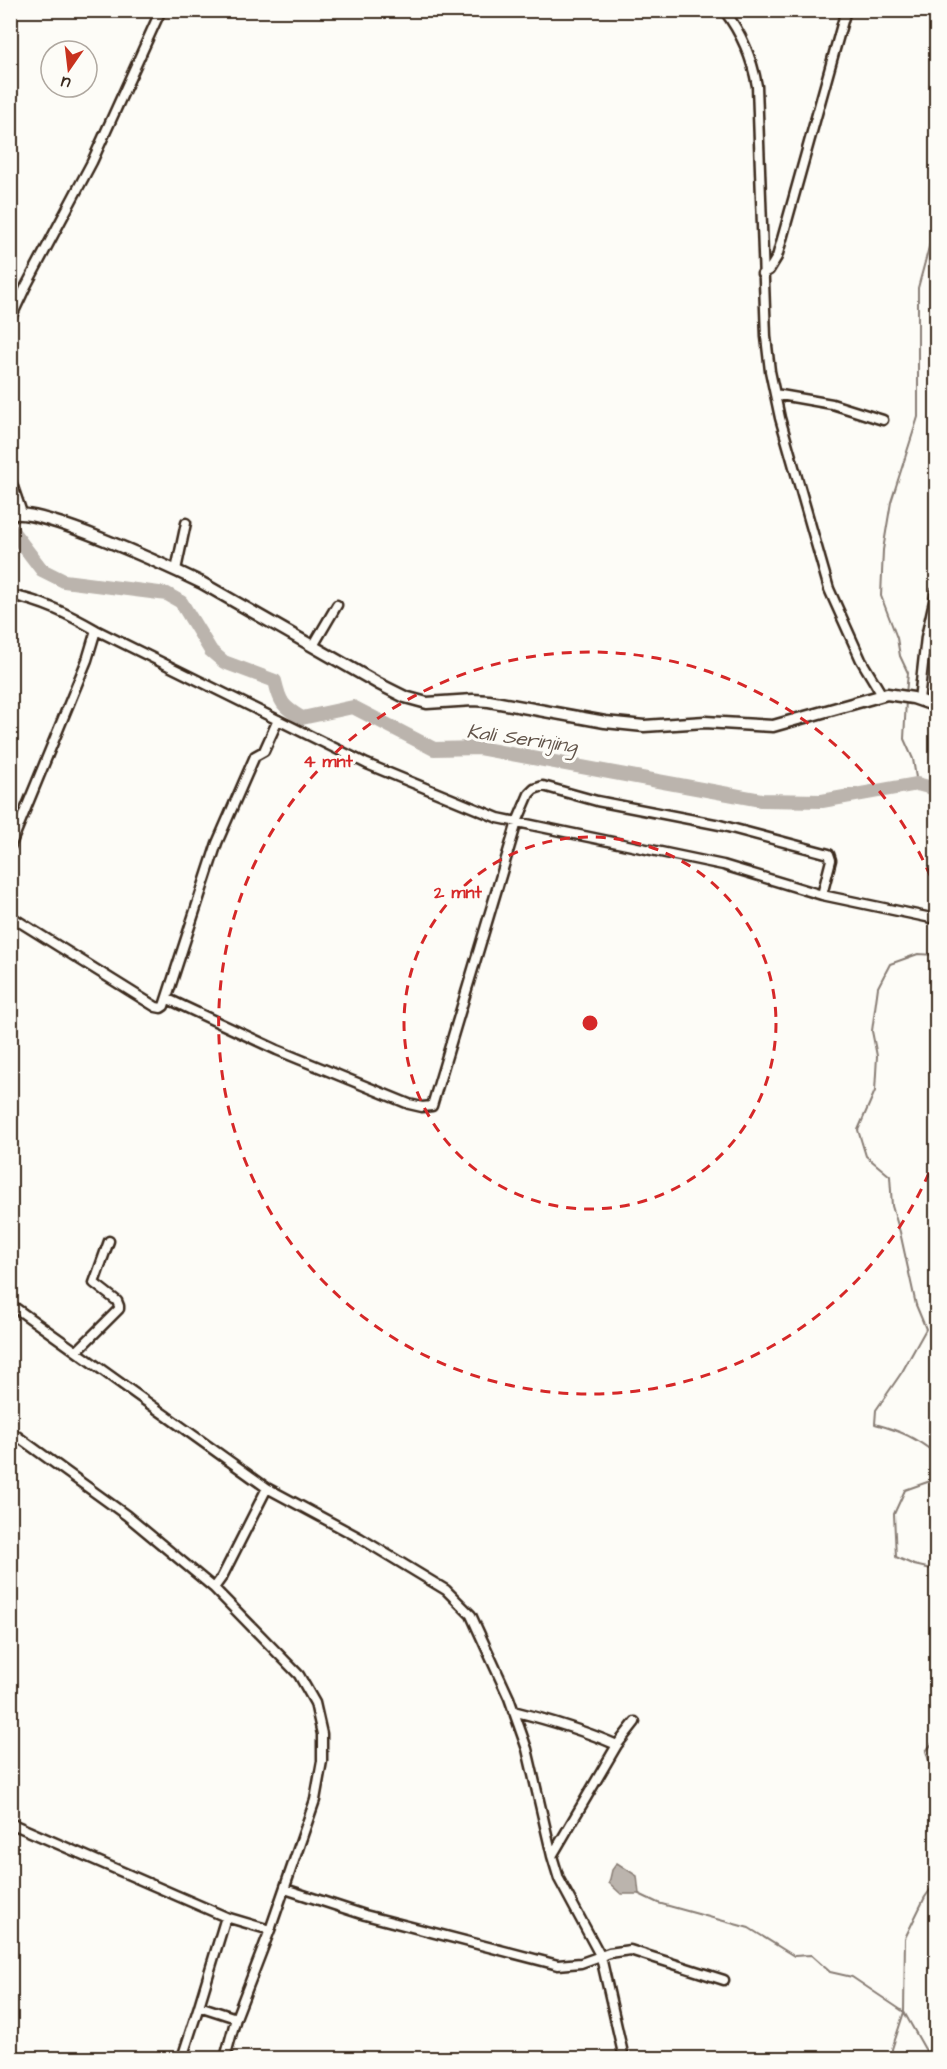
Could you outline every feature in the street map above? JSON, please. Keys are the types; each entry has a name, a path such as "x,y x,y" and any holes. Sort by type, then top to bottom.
{"main road":[{"path":"10,515 22,513 68,526 176,570 379,684 417,701 427,703 489,701 633,726 705,722 773,726 815,716 837,707 882,695 900,695 936,706"}],"street":[{"path":"10,320 92,162 161,10"},
{"path":"724,10 744,40 751,56 757,86 762,274 766,337 775,394 790,458 829,589 861,660 882,695"},
{"path":"762,274 769,270 777,257 846,10"},
{"path":"775,394 832,404 883,420"},
{"path":"10,478 22,513"},
{"path":"176,570 186,523"},
{"path":"916,699 936,592"},
{"path":"10,595 47,604 367,764 498,818 723,865 822,895 936,919"},
{"path":"313,646 337,605"},
{"path":"10,847 87,660 96,630"},
{"path":"926,637 936,640"},
{"path":"10,916 156,1007 165,1006 217,843 255,756 264,751 278,720"},
{"path":"168,999 277,1050 409,1104 422,1107 432,1106 517,822 529,794 534,789 543,786 597,801 720,825 829,854 831,860 822,895"},
{"path":"77,1351 118,1309 117,1301 94,1283 109,1241"},
{"path":"10,1304 267,1488 360,1538 446,1590 471,1615 527,1749 559,1879 602,1957 624,2058"},
{"path":"10,1431 126,1515 214,1588 299,1675 315,1703 322,1734 322,1761 315,1800 306,1831 236,2018 225,2058"},
{"path":"214,1588 267,1488"},
{"path":"513,1711 553,1721 617,1745"},
{"path":"552,1856 617,1745 635,1722"},
{"path":"10,1823 226,1917 270,1930"},
{"path":"285,1888 365,1915 558,1965 581,1963 618,1951 630,1950 724,1980"},
{"path":"182,2058 226,1917"},
{"path":"199,2006 236,2018"}],"shaded area":[{"path":"617,1863 637,1876 639,1894 621,1894 609,1883 612,1870"}],"waterway":[{"path":"906,694 908,673 900,656 897,638 881,596 883,550 891,502 918,417 918,288 936,221"},
{"name":"Kali Serinjing","path":"10,528 42,570 64,581 167,594 181,602 211,651 224,662 275,681 283,704 302,718 353,707 434,749 479,748 761,800 822,801 917,784 936,789"},
{"path":"906,700 904,739 913,759 917,784"},
{"path":"936,955 918,954 890,964 878,987 872,1031 877,1056 875,1091 858,1130 866,1156 890,1176 892,1206 916,1305 926,1329 902,1372 876,1410 875,1424 908,1436 936,1454"},
{"path":"936,1479 905,1490 894,1514 896,1557 914,1565 936,1570"},
{"path":"936,1629 933,1647 936,1650"},
{"path":"936,1739 926,1751 936,1785"},
{"path":"892,2058 892,2049 904,2012 905,1938 925,1897 936,1882"},
{"path":"639,1894 658,1903 749,1928 794,1956 811,1955 830,1972 852,1977 904,2012 930,2058"}]}
